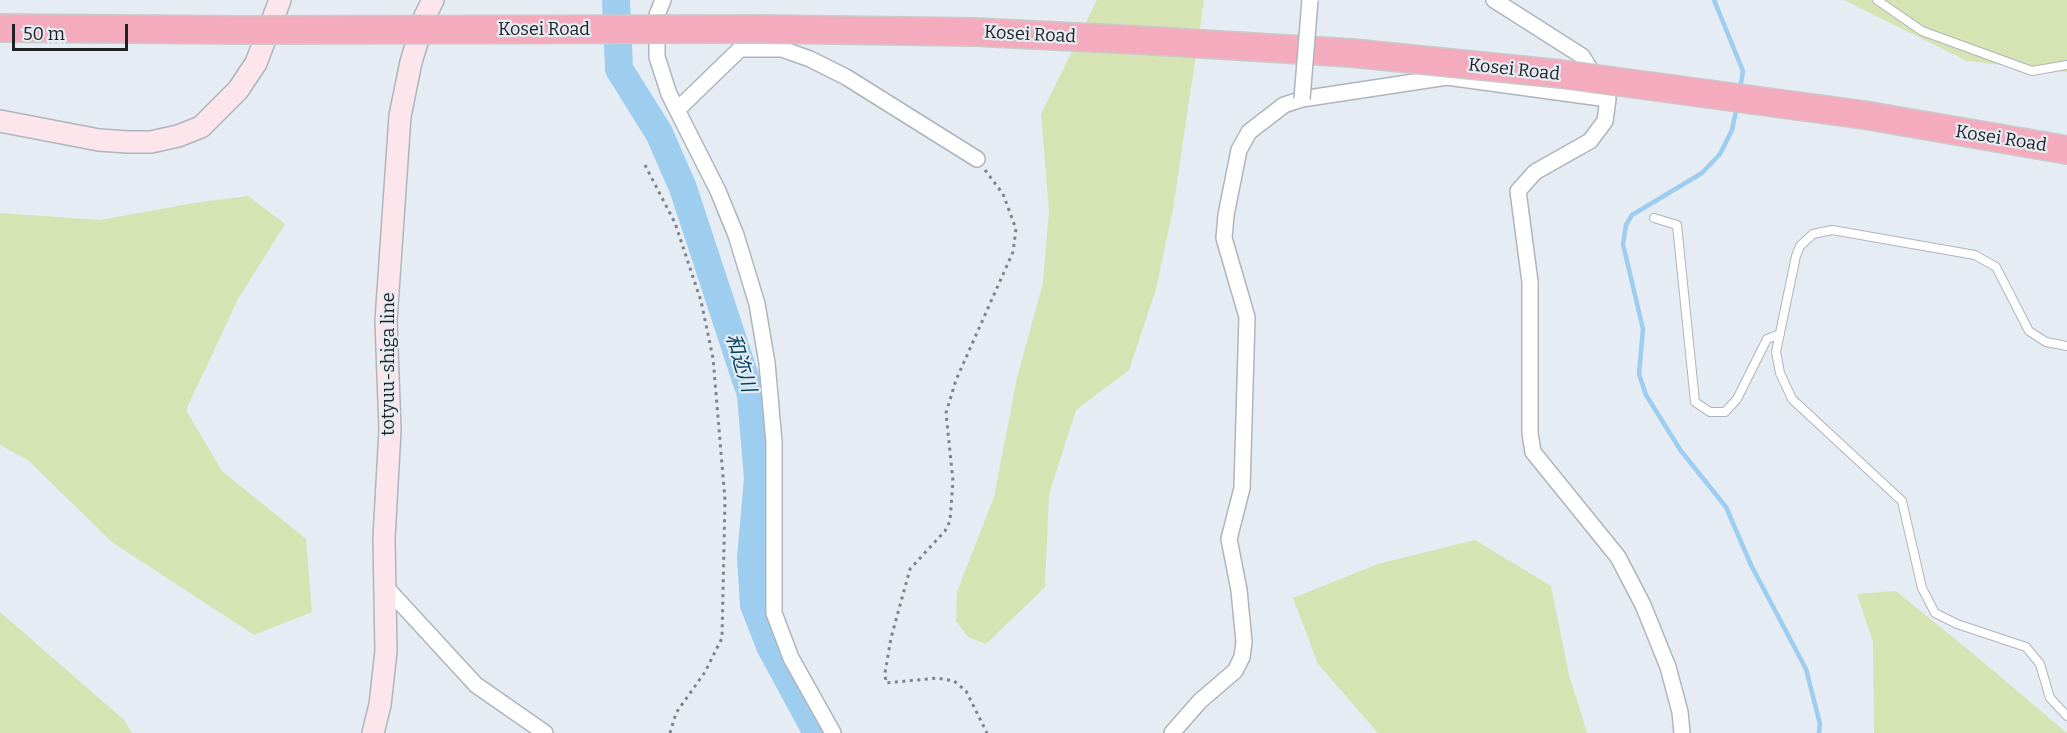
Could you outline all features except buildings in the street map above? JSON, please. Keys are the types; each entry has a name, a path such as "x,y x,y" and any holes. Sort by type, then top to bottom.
{"highway":[{"name":"Kosei Road","path":"0,17 191,31"},
{"name":"Kosei Road","path":"0,28 191,31 762,29 974,32 1138,40 1352,53 1561,74 1864,115 2067,150"},
{"path":"0,41 191,31"},
{"name":"Kosei Road","path":"1864,115 1944,121 2067,139"}],"main road":[{"path":"0,121 99,140 128,142 151,142 193,130 217,113 238,90 256,63 280,0"},
{"name":"totyuu-shiga line","path":"373,733 380,705 386,651 384,538 390,430 386,321 400,116 411,62 434,0"}],"street":[{"path":"663,0 657,15 657,57 669,94 718,191 736,235 757,304 767,363 774,442 774,613 790,658 833,733"},
{"path":"1302,99 1310,0"},
{"path":"1494,0 1582,56 1608,99 1605,121 1590,141 1535,172 1518,191 1530,282 1530,433 1533,452 1618,557 1643,605 1668,667 1680,712 1682,733"},
{"path":"677,110 740,49 782,49 810,59 846,77 977,159"},
{"path":"1172,733 1200,701 1235,671 1242,657 1244,642 1239,590 1229,539 1242,488 1247,317 1226,247 1226,215 1239,150 1249,132 1284,105 1302,99 1447,77 1608,99"},
{"path":"384,585 476,686 545,733"}],"lane":[{"path":"1877,0 1922,30 2032,71 2067,64"},
{"path":"1654,218 1677,225 1695,402 1710,412 1725,412 1737,399 1767,339 1780,334"},
{"path":"2067,346 2046,342 2029,331 1996,267 1975,255 1832,230 1813,234 1800,246 1776,352 1780,373 1792,399 1902,501 1922,588 1935,613 1957,624 2026,647 2040,664 2050,698 2067,716"}],"path":[{"path":"977,159 1003,194 1016,229 1014,252 956,380 946,413 953,481 950,520 945,531 910,569 891,638 885,673 886,683 937,678 954,681 966,691 987,733"},
{"path":"645,165 675,223 701,301 713,358 726,500 722,638 705,672 676,713 670,733"}],"green space":[{"path":"1097,0 1204,0 1173,209 1156,289 1129,370 1076,410 1049,494 1045,587 986,644 968,637 956,621 957,592 994,497 1017,378 1043,283 1049,211 1041,114"},
{"path":"1844,0 2067,0 2067,72 1967,61"},
{"path":"248,196 285,224 238,299 186,410 222,471 306,539 312,612 254,635 112,542 28,460 0,445 0,213 100,220"},
{"path":"1475,540 1551,586 1569,675 1587,733 1378,733 1318,664 1293,598 1378,564"},
{"path":"1896,591 2067,733 1874,733 1873,642 1857,594"},
{"path":"0,612 124,720 132,733 0,733"}],"waterway":[{"name":"和迩川","path":"616,0 619,69 659,133 683,188 751,395 758,478 751,558 754,605 770,646 817,733"},
{"path":"1714,0 1743,71 1740,89"},
{"path":"1737,106 1732,130 1720,154 1702,173 1632,215 1626,225 1623,244 1643,329 1639,374 1646,395 1681,451 1726,507 1751,565 1806,669 1820,724 1819,733"}]}
